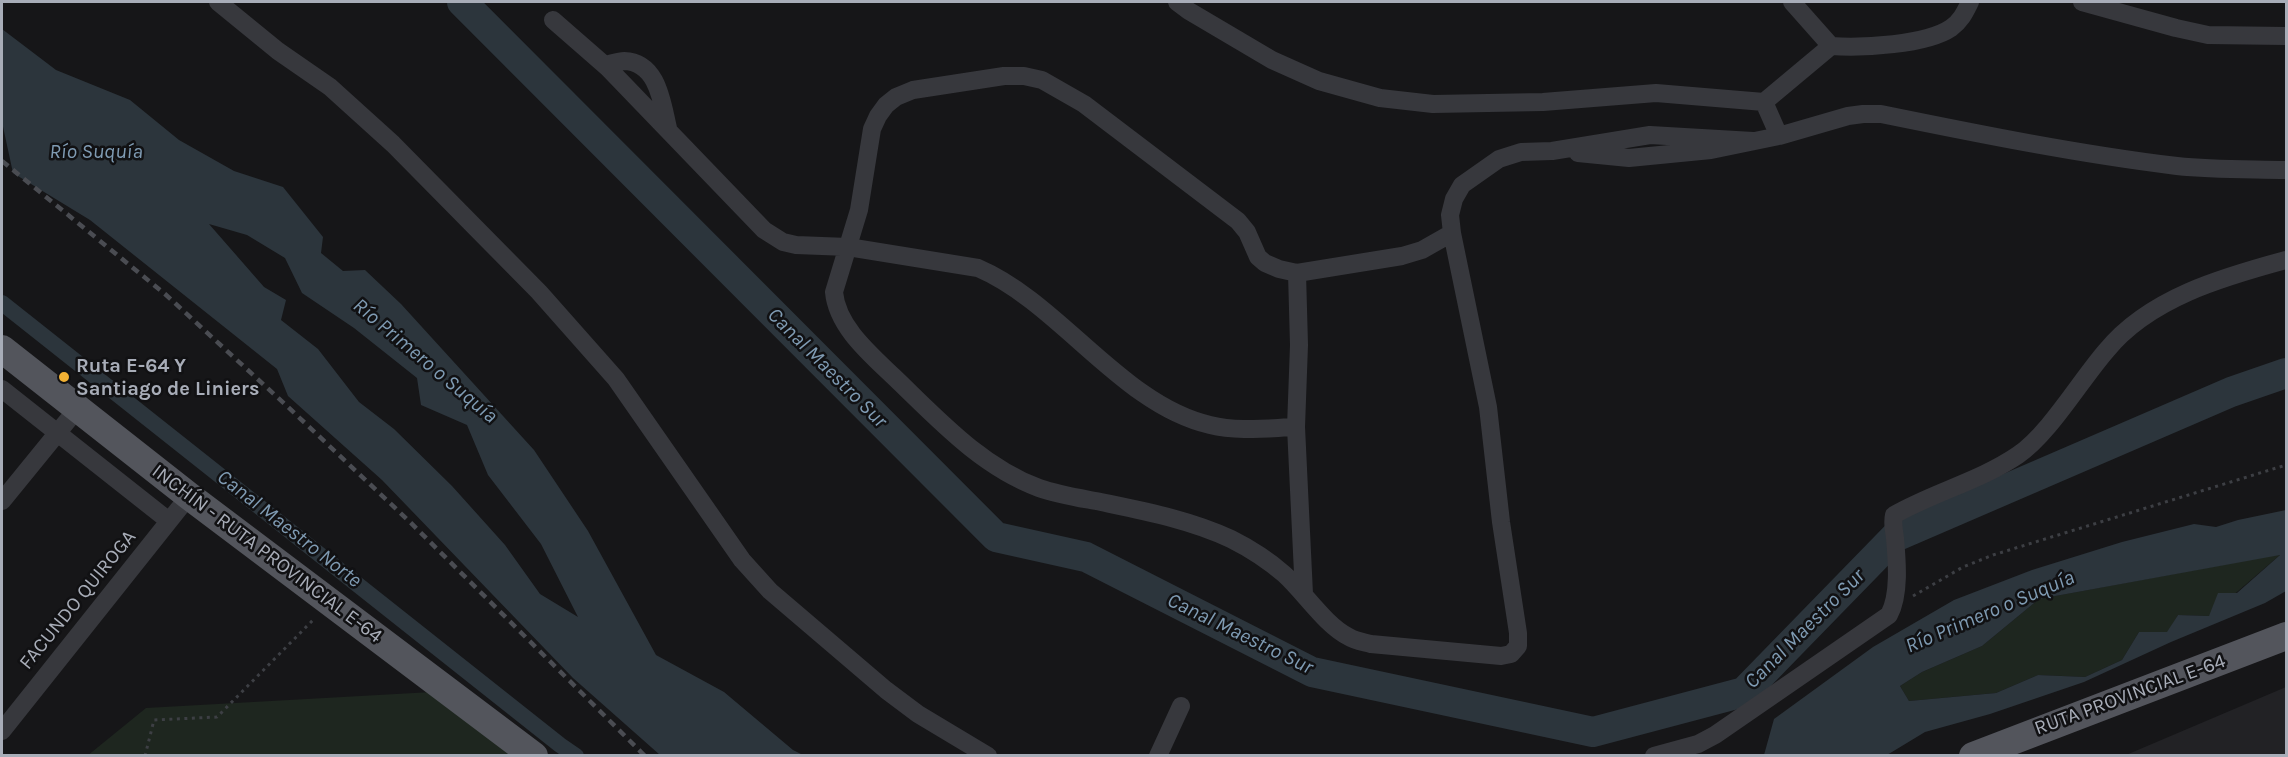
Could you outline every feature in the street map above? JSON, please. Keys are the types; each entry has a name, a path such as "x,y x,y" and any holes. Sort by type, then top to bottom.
{"main road":[{"name":"INCHÍN - RUTA PROVINCIAL E-64","path":"2,349 189,496 534,756"},
{"name":"RUTA PROVINCIAL E-64","path":"1973,756 2286,636"}],"street":[{"path":"218,2 278,51 330,87 393,144 539,292 616,379 742,560 770,591 886,690 918,714 988,756"},
{"path":"1177,2 1272,60 1318,81 1380,98 1433,104 1543,102 1656,93 1764,102 1831,46 1859,48 1895,44 1930,36 1950,29 1962,18 1970,2"},
{"path":"1792,2 1831,46"},
{"path":"2082,2 2208,35 2286,36"},
{"path":"553,20 605,65 771,236 796,245 848,247 954,262 978,268 998,276 1138,389 1167,408 1189,419 1230,429 1296,427"},
{"path":"605,65 624,62 645,69 654,79 659,90 668,130"},
{"path":"1452,233 1422,250 1402,256 1297,273 1278,269 1258,257 1247,232 1238,221 1084,104 1042,80 1024,76 1004,76 913,90 896,97 886,105 872,129 861,199 834,292 836,306 842,318 877,361 965,444 987,460 1039,488 1138,509 1198,526 1232,539 1282,573 1336,628 1350,638 1371,644 1501,656 1511,654 1518,646 1518,633 1501,522 1488,407 1450,215 1454,199 1462,185 1499,159 1521,153 1552,151 1629,158 1711,150 1779,136 1848,116 1881,114 2035,144 2177,166 2286,171"},
{"path":"1764,102 1779,136"},
{"path":"1654,756 1698,744 1715,735 1889,615 1893,607 1896,573 1895,537 1892,524 1894,515 1910,505 1991,471 2018,455 2036,440 2107,349 2127,328 2155,310 2227,276 2286,260"},
{"path":"1297,273 1299,345 1296,427 1304,594"},
{"path":"2,389 169,521"},
{"path":"2,501 76,408"},
{"name":"FACUNDO QUIROGA","path":"2,731 189,496"},
{"path":"1158,756 1181,706"}],"path":[{"path":"1893,607 1963,567 1993,555 2286,465"},
{"path":"145,756 154,720 218,717 330,602"}],"shaded area":[{"path":"2281,554 2209,616 2178,615 2168,632 2139,632 2122,660 2085,677 2038,675 1996,693 1909,701 1900,686 1922,672 1982,646 2039,599"},
{"path":"2286,687 2286,755 2126,755"},
{"path":"450,691 522,756 87,756 146,708"}],"water":[{"name":"Río Suquía","path":"2,29 56,70 130,100 179,140 234,171 283,187 323,237 321,253 343,271 365,270 401,304 534,450 588,531 656,655 724,692 793,750 803,755 660,755 573,678 382,480 288,396 277,369 90,220 13,173 2,122","holes":["209,224 247,235 285,258 302,293 354,328 417,378 421,405 467,425 488,475 541,544 578,617 540,594 505,545 452,486 394,429 359,402 318,349 281,320 286,300 264,287"]},
{"name":"Río Primero o Suquía","path":"2286,510 2286,591 2265,603 2171,642 2084,682 1990,714 1925,732 1887,755 1764,755 1774,719 1873,647 1954,600 2032,570 2122,542 2194,524 2216,527","holes":["2280,555 2237,593 2218,593 2209,616 2178,615 2167,632 2139,632 2122,660 2085,677 2038,675 1996,693 1909,701 1900,686 1922,672 1982,646 2039,599"]}],"waterway":[{"name":"Canal Maestro Sur","path":"462,2 996,537 1086,557 1312,672 1593,732 1744,692 1895,537 2231,392 2286,373"},
{"name":"Canal Maestro Norte","path":"2,303 576,756"}],"railway":[{"path":"2,161 165,294 288,407 410,522 645,756"}],"place":[{"name":"Ruta E-64 Y Santiago de Liniers","path":"64,377"}]}
